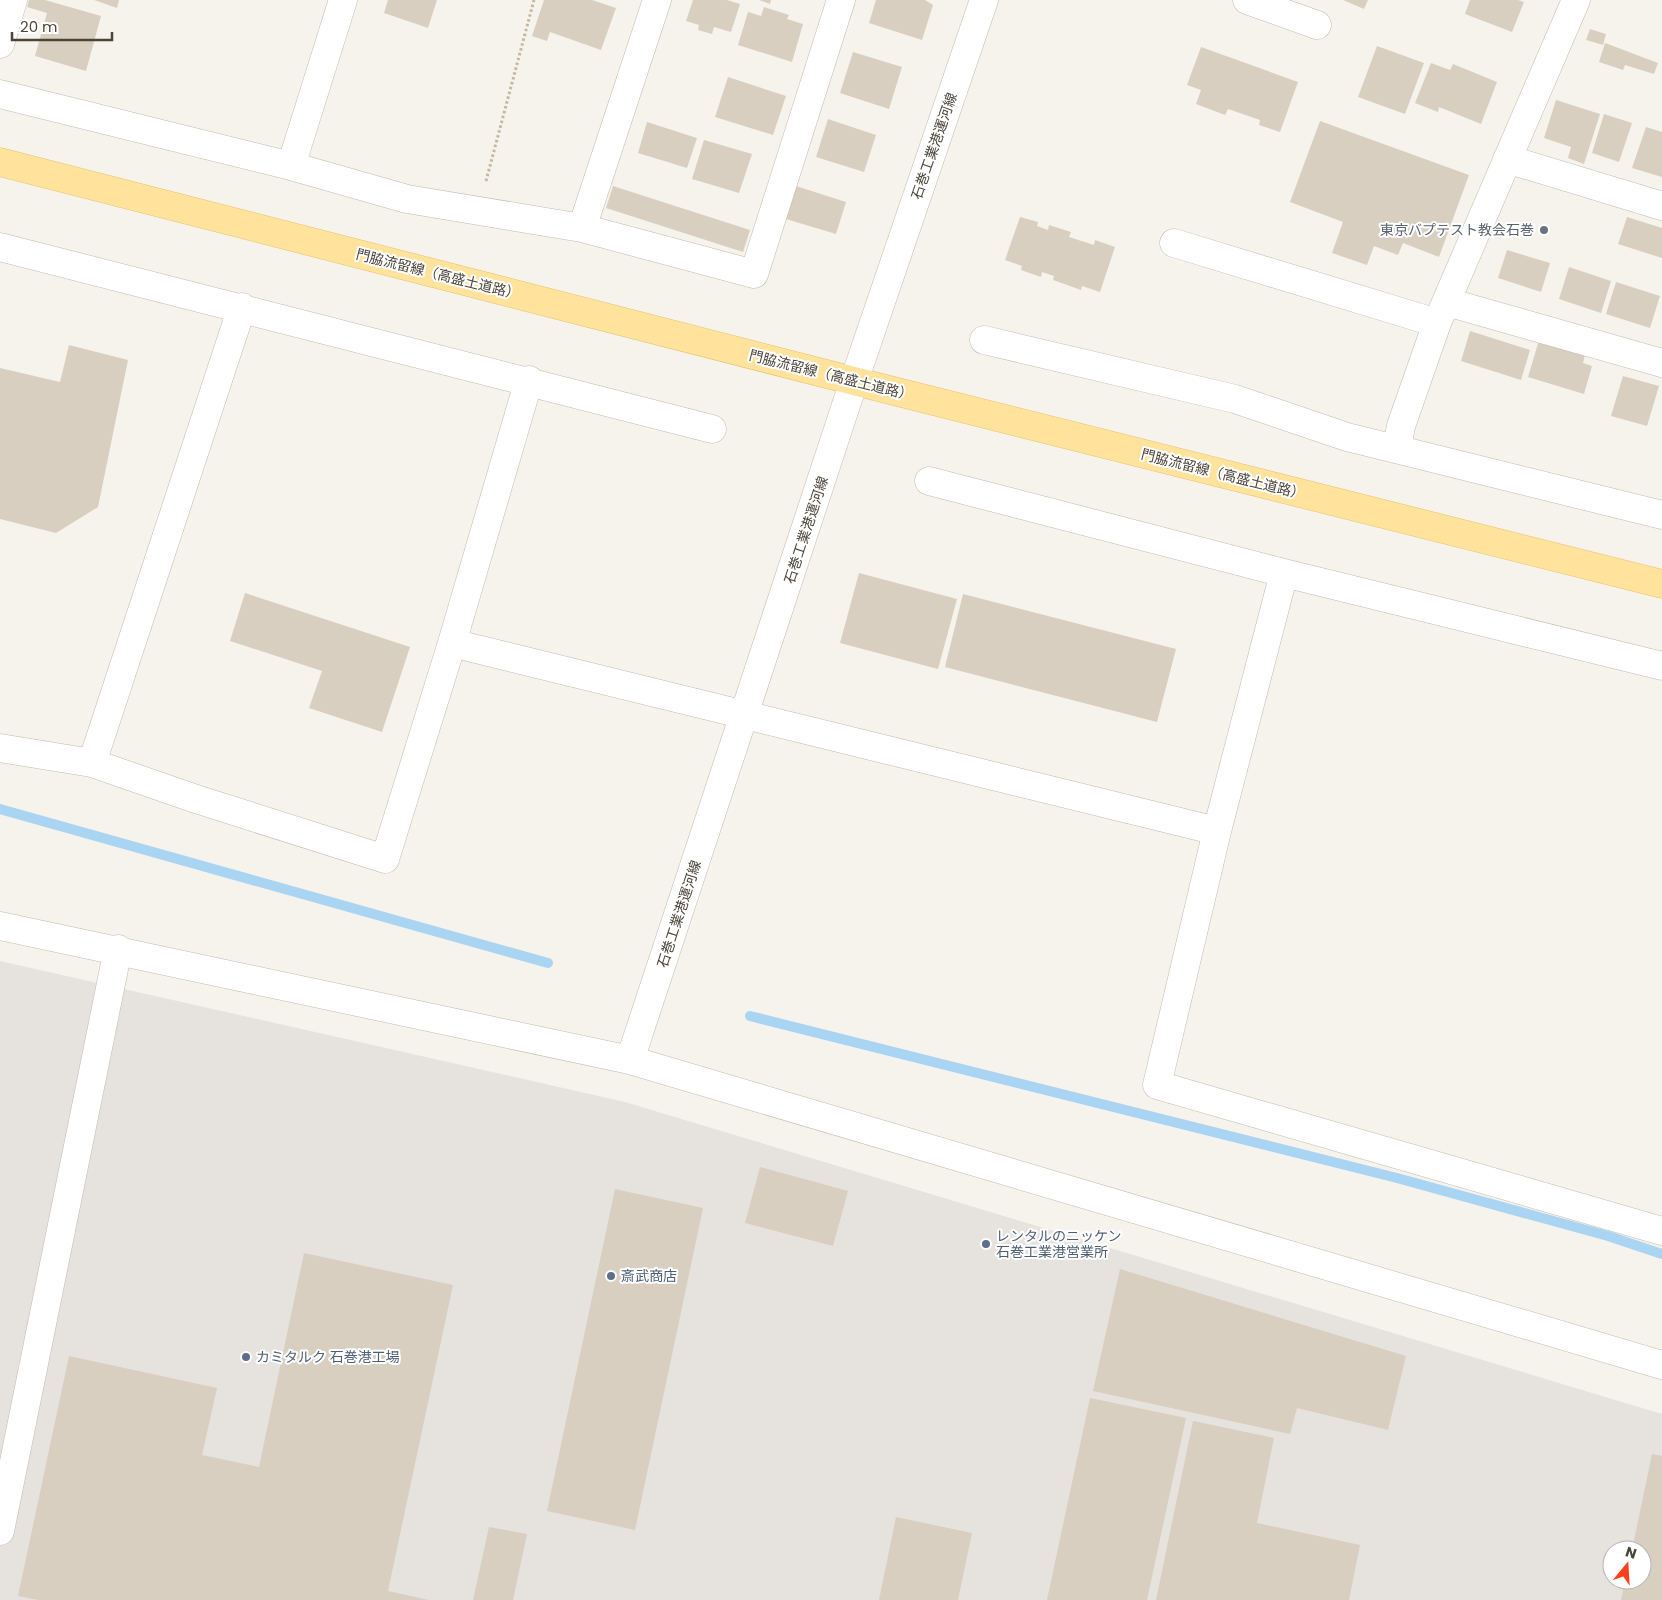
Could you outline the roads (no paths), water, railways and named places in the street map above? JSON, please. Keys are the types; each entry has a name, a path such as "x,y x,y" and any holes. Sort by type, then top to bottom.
{"main road":[{"name":"門脇流留線（高盛土道路）","path":"0,162 854,381 1662,584"}],"street":[{"path":"0,44 13,0"},
{"path":"291,166 343,0"},
{"path":"582,228 657,0"},
{"path":"0,94 291,166 407,199 582,228 754,274 841,0"},
{"name":"石巻工業港運河線","path":"630,1060 746,714 854,381 984,0"},
{"path":"1246,0 1317,25"},
{"path":"1398,448 1401,426 1442,312 1508,159 1570,2"},
{"path":"1508,159 1662,206"},
{"path":"1174,243 1442,312 1662,363"},
{"path":"0,247 530,380 712,429"},
{"path":"92,763 242,307"},
{"path":"984,340 1235,399 1347,437 1398,448 1662,516"},
{"path":"0,748 92,763 385,859 452,643 530,380"},
{"path":"929,481 1284,573 1662,666"},
{"path":"1284,573 1217,830 1158,1085 1662,1231"},
{"path":"452,643 1217,830"},
{"path":"0,926 118,949 630,1060 1662,1365"},
{"path":"0,1531 118,949"}],"waterway":[{"path":"0,809 548,963"},
{"path":"750,1016 1397,1178 1608,1236 1662,1254"}],"place":[{"name":"東京バプテスト教会石巻","path":"1544,230"},
{"name":"レンタルのニッケン 石巻工業港営業所","path":"986,1244"},
{"name":"斎武商店","path":"611,1276"},
{"name":"カミタルク 石巻港工場","path":"246,1357"}]}
